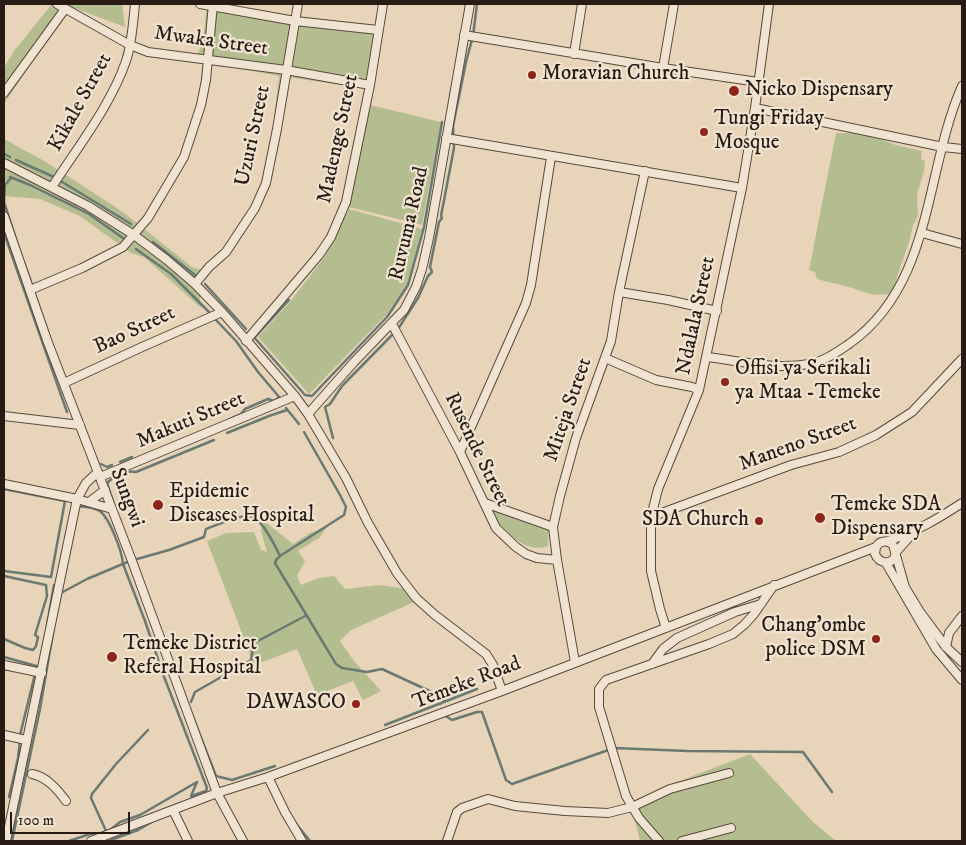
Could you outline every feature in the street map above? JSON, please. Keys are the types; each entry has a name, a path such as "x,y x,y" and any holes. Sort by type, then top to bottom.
{"street":[{"name":"Mwaka Street","path":"57,4 130,45 148,52 286,70 370,86"},
{"name":"Kikale Street","path":"52,187 114,88 126,62 135,4"},
{"name":"Mwaka Street","path":"200,4 295,21 378,30"},
{"name":"Uzuri Street","path":"195,284 209,267 226,252 255,208 266,183 298,4"},
{"name":"Madenge Street","path":"246,341 319,255 331,237 346,202 370,86 383,4"},
{"name":"Ruvuma Road","path":"308,414 354,362 392,324 409,302 422,269 470,4"},
{"path":"574,54 582,4"},
{"path":"663,68 674,4"},
{"name":"Ndalala Street","path":"666,628 651,572 651,517 658,489 699,390 707,357 742,188 769,4"},
{"path":"30,290 116,252 123,247 148,218 184,157 201,105 206,80 213,5"},
{"path":"4,92 65,9"},
{"path":"464,35 758,82"},
{"path":"707,357 774,366 810,364 844,348 874,324 887,307 922,233 953,107 962,86"},
{"path":"755,108 943,147 962,149"},
{"path":"446,138 742,188"},
{"path":"460,452 526,303 531,285 552,157"},
{"path":"4,163 88,206 134,235 195,284 222,312 295,396 308,414 346,478 368,523 397,573 416,598 486,654 493,665 502,691"},
{"name":"Miteja Street","path":"575,662 557,560 554,526 576,438 611,341 619,292 645,171"},
{"name":"Sungwi","path":"4,216 64,383 217,793 234,828 243,841"},
{"path":"922,233 962,244"},
{"path":"619,292 668,300 717,312"},
{"name":"Bao Street","path":"64,383 182,328 222,312"},
{"name":"Rusende Street","path":"392,324 460,452 496,528 516,548 526,554 537,558 557,560"},
{"path":"606,358 656,380 699,390"},
{"name":"Maneno Street","path":"651,517 791,464 839,452 876,435 912,412 962,359"},
{"name":"Makuti Street","path":"99,474 295,396"},
{"path":"4,416 80,425"},
{"path":"6,841 77,499 86,483 99,474"},
{"path":"4,484 77,499 112,509"},
{"path":"89,502 105,490"},
{"path":"485,503 554,526"},
{"path":"876,558 874,550 880,542 913,533 962,503"},
{"path":"886,563 894,559 895,554 913,533"},
{"path":"888,541 893,545 905,587 920,612 946,647 962,662"},
{"name":"Temeke Road","path":"90,841 217,793 268,777 502,691 843,558 876,547"},
{"path":"854,555 876,558 886,563 936,650 962,680"},
{"path":"659,841 632,807 626,796 599,707 599,689 606,680 710,644 733,634 745,624 774,585"},
{"path":"652,664 663,649 677,638 735,612 761,604"},
{"path":"946,647 949,633 962,616"},
{"path":"4,665 42,673"},
{"path":"4,735 26,740"},
{"path":"446,841 457,812 462,808 488,799 515,806 598,813 616,812 632,807 670,789 729,773"},
{"path":"32,774 52,784 66,801"},
{"path":"268,777 302,841"},
{"path":"173,810 188,841"},
{"path":"682,841 731,828"}],"green space":[{"path":"52,4 122,4 125,27 69,6 4,104 4,68 14,51"},
{"path":"207,4 222,4 222,6 380,27 371,86 334,84 288,77 266,186 219,261 199,286 201,308 144,257 131,253 80,216 40,199 4,196 4,139 46,162 123,212 192,267 201,270 216,257 228,242 259,190 266,169 271,143 279,76 195,60 203,42"},
{"path":"370,105 441,122 422,225 349,207"},
{"path":"836,133 856,133 872,136 896,145 922,151 921,159 925,161 917,194 918,216 913,225 893,293 879,295 868,293 817,279 815,272 809,270"},
{"path":"349,209 422,229 407,285 386,315 309,394 258,337 289,303 324,258"},
{"path":"495,510 549,527 548,546 540,548 531,547 516,540 492,516"},
{"path":"264,521 293,544 310,533 328,526 319,538 298,551 305,561 297,576 301,585 319,578 334,576 345,589 380,585 406,589 414,602 351,630 340,641 354,661 381,691 363,700 353,681 317,695 297,649 254,665 207,541 226,533 254,532 261,550 267,552 261,531"},
{"path":"750,754 812,821 836,841 640,841 631,804 659,789"}],"waterway":[{"path":"398,329 432,272 430,267 439,222 442,218 454,148 453,126 473,36 477,4"},
{"path":"253,336 305,395 312,396 387,317 408,285 424,227 442,122"},
{"path":"4,154 10,157"},
{"path":"16,160 54,177 131,224"},
{"path":"10,177 89,214 123,238"},
{"path":"11,178 5,185 4,202 19,249"},
{"path":"4,233 67,412"},
{"path":"153,242 195,275"},
{"path":"136,249 171,274 209,312"},
{"path":"24,263 32,285"},
{"path":"205,284 246,329"},
{"path":"255,337 289,300"},
{"path":"216,320 236,341 258,372 280,398"},
{"path":"333,438 325,407 330,404 342,386 394,333"},
{"path":"228,420 241,414 245,409 268,399 274,401 278,398"},
{"path":"286,408 299,424"},
{"path":"227,433 287,410"},
{"path":"304,432 346,507 344,515 280,556 275,563 336,664 342,668 367,672 382,669 436,694 445,701 440,704"},
{"path":"115,508 107,483 113,478 124,472 136,472 214,440"},
{"path":"120,462 132,457"},
{"path":"101,464 107,467 112,465"},
{"path":"4,489 65,501 51,577 4,571"},
{"path":"78,506 98,510 102,513 118,543 123,564 207,788 206,791 191,796 197,782 140,815 120,822 110,830"},
{"path":"61,593 87,579 130,561 169,550 204,537 206,529 230,520 248,516 253,517 261,524 280,556"},
{"path":"4,576 46,585 47,596 35,635 38,637 36,646 33,650 4,639"},
{"path":"47,625 54,585"},
{"path":"191,702 195,692 251,660 254,643 307,615"},
{"path":"12,841 40,709 54,627"},
{"path":"4,657 40,667"},
{"path":"4,670 10,669"},
{"path":"20,735 35,674"},
{"path":"385,725 477,689"},
{"path":"189,707 216,776 232,780 275,766"},
{"path":"444,715 452,720 482,712 506,780 512,784 614,748 803,752 832,792"},
{"path":"107,833 91,798 92,794 116,764 148,730"},
{"path":"9,797 20,741"},
{"path":"111,840 138,830 157,819"},
{"path":"293,820 310,841"},
{"path":"69,841 90,834 103,833"}],"place":[{"name":"Moravian Church","path":"532,75"},
{"name":"Nicko Dispensary","path":"734,91"},
{"name":"Tungi Friday Mosque","path":"704,132"},
{"name":"Offisi ya Serikali ya Mtaa -Temeke","path":"725,382"},
{"name":"Epidemic Diseases Hospital","path":"158,505"},
{"name":"Temeke SDA Dispensary","path":"820,518"},
{"name":"SDA Church","path":"759,521"},
{"name":"Chang'ombe police DSM","path":"876,639"},
{"name":"Temeke District Referal Hospital","path":"112,657"},
{"name":"DAWASCO","path":"356,704"}]}
